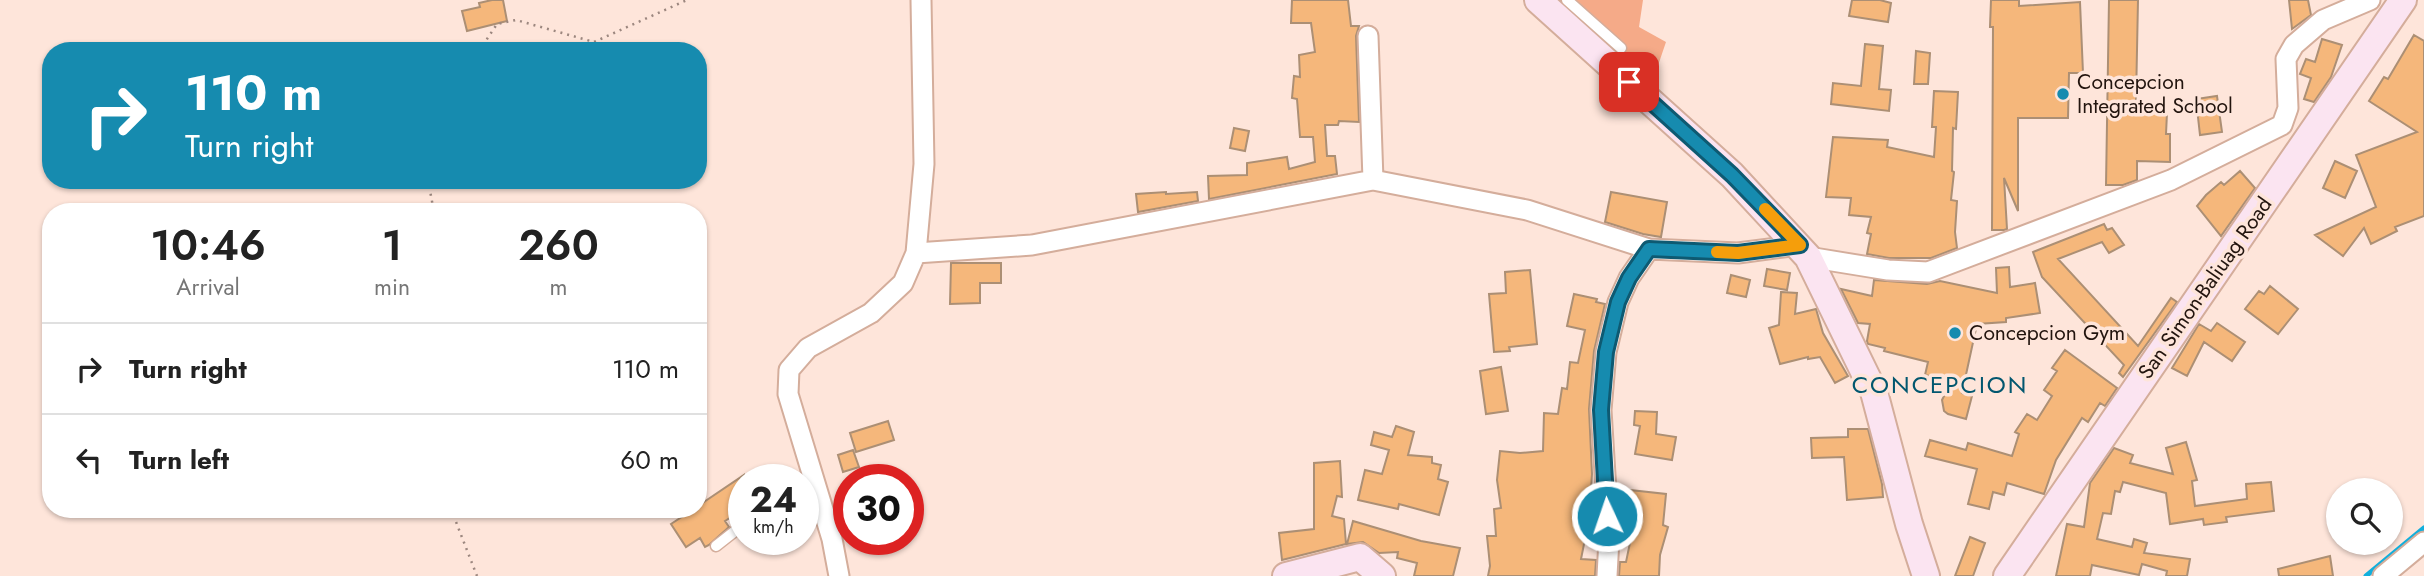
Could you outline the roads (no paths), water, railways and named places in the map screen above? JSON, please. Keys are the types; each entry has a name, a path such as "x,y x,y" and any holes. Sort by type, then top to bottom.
{"main road":[{"path":"1538,0 1732,175 1804,251 1874,393 1909,524 1926,576"},
{"name":"San Simon-Baliuag Road","path":"2007,576 2403,0"},
{"path":"1286,576 1360,557 1382,576"}],"street":[{"path":"805,464 789,394 789,370 808,348 871,313 903,283 916,253 924,164 921,0"},
{"path":"916,253 1032,245 1373,180 1527,210 1649,249 1738,253 1804,251 1888,270 1928,272 2171,180 2283,125 2288,108 2286,59 2294,45 2323,20 2370,0"},
{"path":"1368,36 1373,180"},
{"path":"1607,576 1609,539 1601,410 1606,352 1618,302 1629,278 1649,249"},
{"path":"819,507 832,539 839,576"},
{"path":"2383,576 2424,542"}],"lane":[{"path":"1567,0 1621,48"},
{"path":"716,546 728,537"}],"waterway":[{"path":"2366,576 2424,528"}],"place":[{"name":"Concepcion Integrated School","path":"2063,94"},
{"name":"Concepcion Gym","path":"1955,333"}],"district":[{"name":"CONCEPCION","path":"1940,385"}]}
